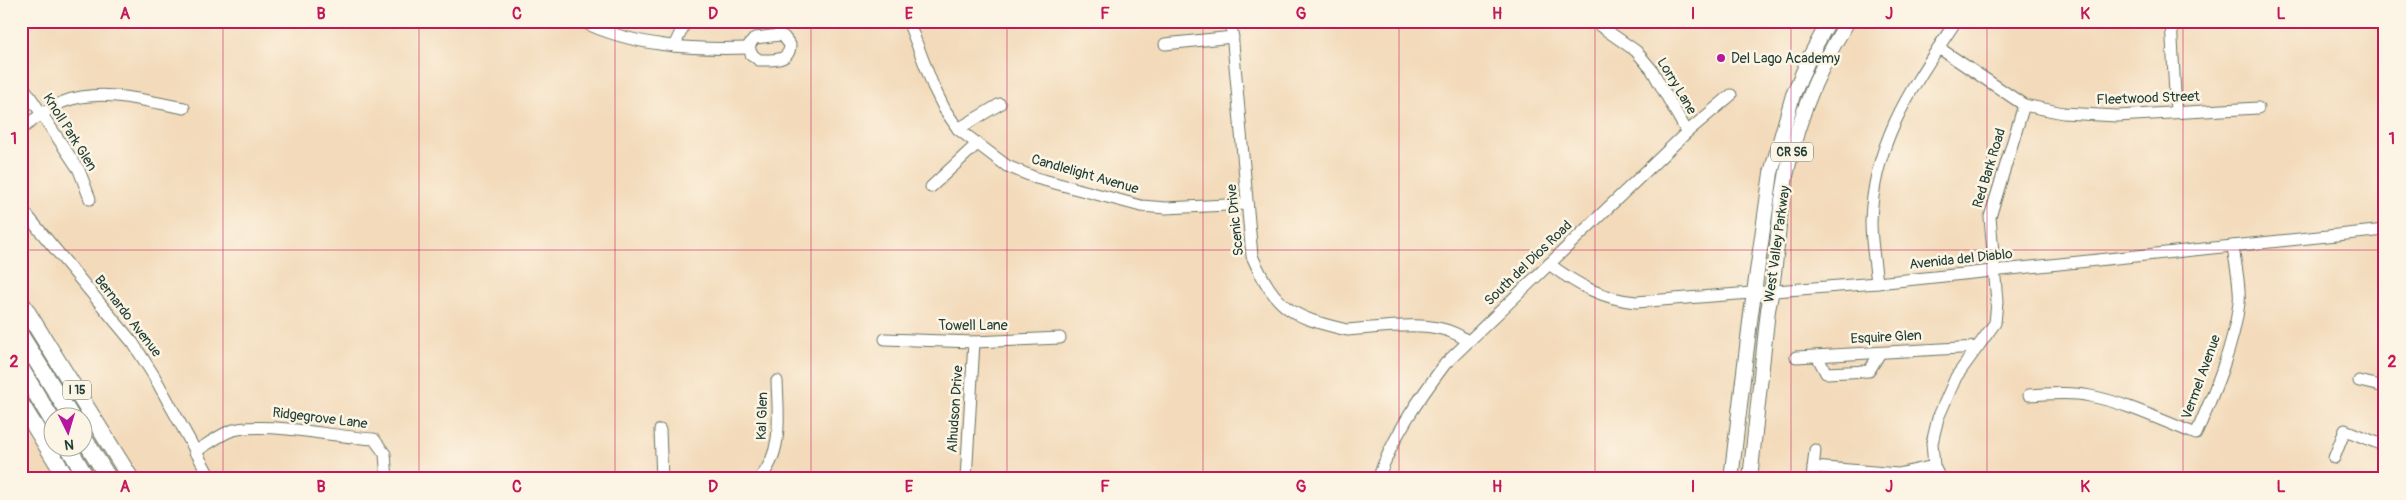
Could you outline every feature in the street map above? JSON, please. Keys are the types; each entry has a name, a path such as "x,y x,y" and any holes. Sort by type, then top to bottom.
{"highway":[{"name":"I 15","path":"21,302 131,479"},
{"path":"21,336 66,408"},
{"path":"21,369 45,408"},
{"path":"21,404 67,479"},
{"path":"92,451 109,479"},
{"path":"75,458 87,479"}],"main road":[{"name":"West Valley Parkway","path":"1731,479 1771,173 1780,137 1794,95 1810,56 1829,21"},
{"name":"West Valley Parkway","path":"1750,479 1782,199 1798,132 1812,89 1848,21"}],"street":[{"path":"581,21 597,29 643,42 674,46 748,48"},
{"path":"674,46 686,21"},
{"name":"Candlelight Avenue","path":"908,21 933,86 945,110 958,129 1007,166 1036,178 1141,206 1166,208 1247,204"},
{"name":"Scenic Drive","path":"1231,21 1252,256 1266,286 1277,300 1298,315 1347,330 1423,326 1443,329 1459,335 1466,342"},
{"name":"Lorry Lane","path":"1593,21 1636,51 1652,70 1687,132"},
{"path":"1877,283 1871,222 1876,178 1887,138 1904,101 1956,21"},
{"path":"2171,21 2176,112"},
{"path":"1165,44 1233,37"},
{"name":"Fleetwood Street","path":"1939,48 2024,105 2063,113 2117,116 2258,108"},
{"name":"Knoll Park Glen","path":"21,83 79,170 90,199"},
{"path":"21,129 61,103 83,96 100,94 184,108"},
{"name":"South del Dios Road","path":"1378,479 1400,429 1420,396 1466,342 1687,132 1731,95"},
{"path":"958,129 1000,104"},
{"name":"Red Bark Road","path":"1934,466 1932,443 1938,418 1956,376 1995,323 1997,302 1990,216 2024,105"},
{"path":"931,187 977,144"},
{"name":"Bernardo Avenue","path":"21,208 132,343 154,376 211,479"},
{"name":"Avenida del Diablo","path":"1549,264 1596,294 1620,301 1645,302 1877,283 2385,230"},
{"name":"Vermel Avenue","path":"2028,395 2059,393 2089,396 2116,403 2196,434 2230,342 2239,302 2233,246"},
{"name":"Towell Lane","path":"885,339 974,342 1060,338"},
{"name":"Alhudson Drive","path":"966,479 974,342"},
{"name":"Esquire Glen","path":"1796,357 1978,348"},
{"path":"1817,356 1826,373 1869,371 1880,353"},
{"name":"Kal Glen","path":"759,479 771,461 776,448 778,381"},
{"path":"2359,381 2385,388"},
{"name":"Ridgegrove Lane","path":"195,452 229,431 263,426 349,438 374,439 385,454 387,479"},
{"path":"660,430 662,479"},
{"path":"2334,458 2345,430 2385,446"},
{"path":"1812,479 1814,450"},
{"path":"1813,467 1898,474 1934,466 1940,479"}],"place":[{"name":"Del Lago Academy","path":"1721,58"}]}
